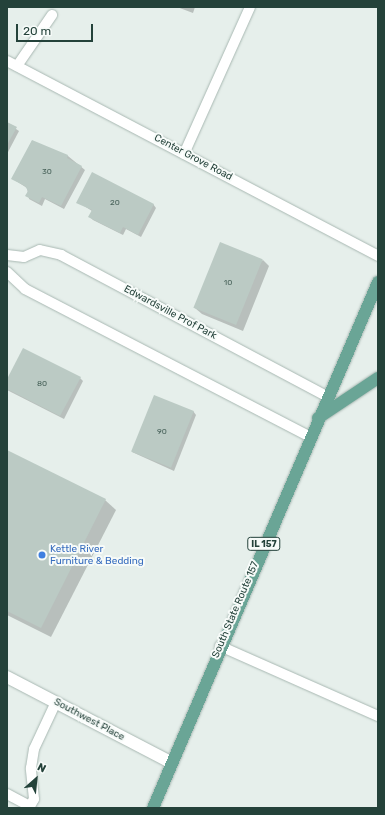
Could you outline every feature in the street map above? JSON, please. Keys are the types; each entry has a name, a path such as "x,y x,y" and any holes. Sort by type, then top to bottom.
{"main road":[{"name":"South State Route 157","path":"153,808 220,646 378,282"},
{"path":"318,418 378,378"}],"street":[{"name":"Southwest Place","path":"7,677 172,763"}],"lane":[{"path":"184,154 250,7"},
{"path":"16,66 52,15"},
{"name":"Center Grove Road","path":"7,61 378,256"},
{"name":"Edwardsville Prof Park","path":"7,255 24,257 40,250 61,256 328,397"},
{"path":"7,272 25,289 310,437"},
{"path":"220,646 378,716"},
{"path":"7,794 30,807 34,799 31,768 34,749 56,702"}],"building":[{"path":"7,122 17,127 7,145"},
{"path":"32,140 68,155 67,158 82,166 61,206 42,197 39,203 25,196 28,191 25,186 11,179"},
{"path":"92,172 154,204 138,235 123,227 120,233 88,217 92,210 76,203"},
{"path":"220,242 263,259 236,325 193,308"},
{"path":"23,348 81,377 60,416 7,389 7,379"},
{"path":"154,395 194,411 171,468 131,452"},
{"name":"Kettle River Furniture & Bedding","path":"7,450 106,499 41,628 7,611"}],"place":[{"name":"Kettle River Furniture & Bedding","path":"42,555"}]}
